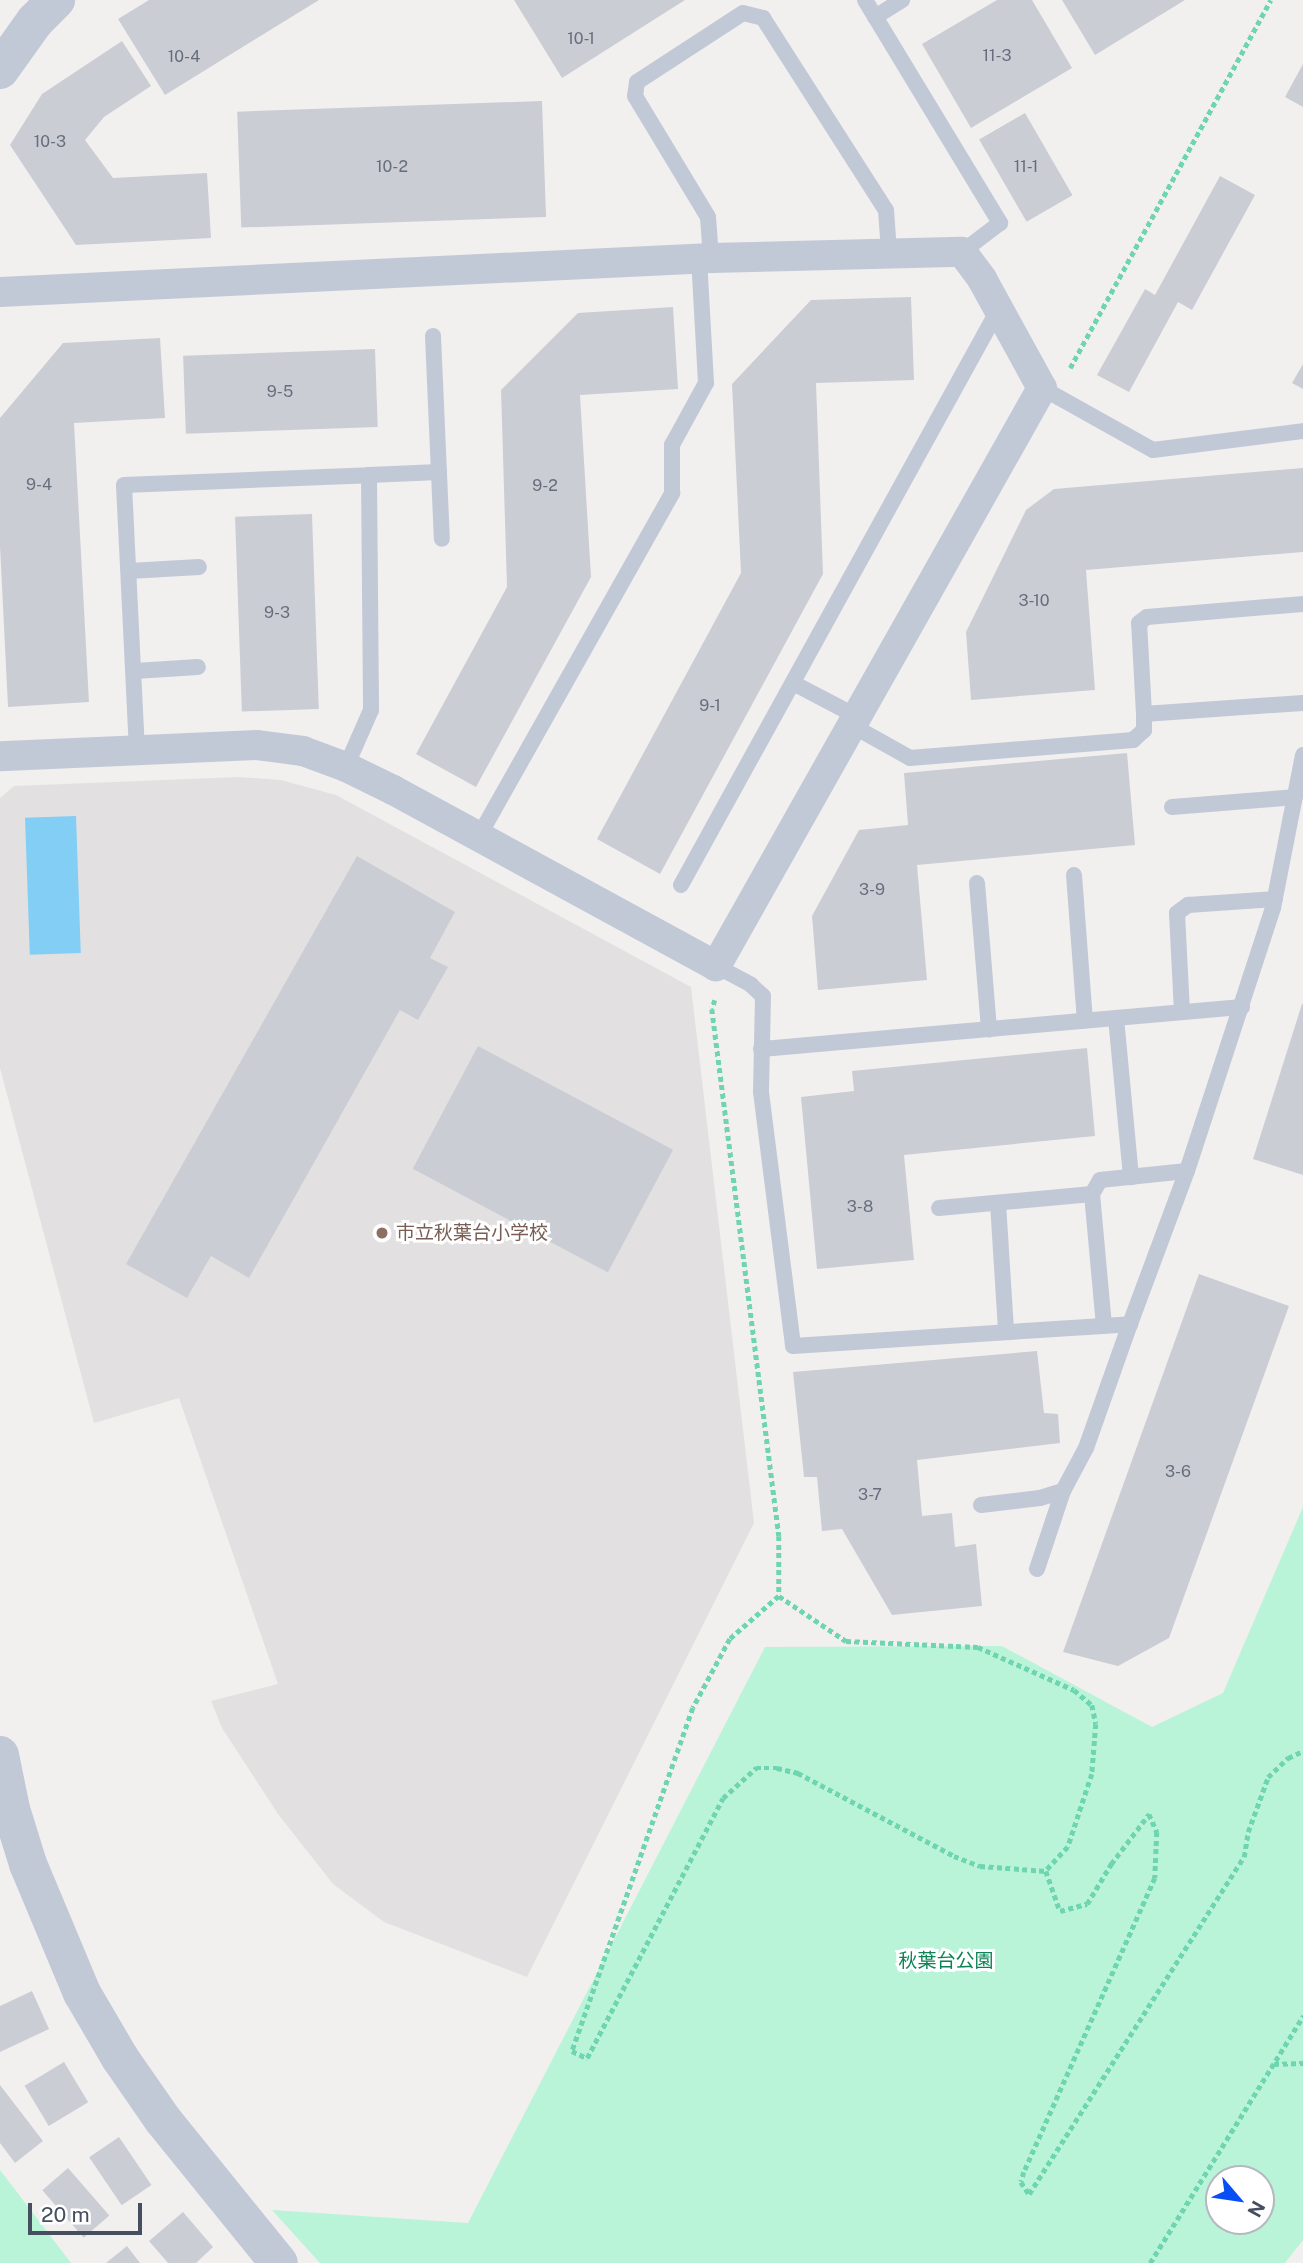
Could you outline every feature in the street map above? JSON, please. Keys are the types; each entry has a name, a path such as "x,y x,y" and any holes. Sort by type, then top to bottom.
{"street":[{"path":"0,70 39,7"},
{"path":"0,292 705,259 962,252 982,279 1042,388 716,965 346,767 281,746 0,756"},
{"path":"0,1755 28,1864 82,1993 120,2058 163,2120 279,2263"}],"lane":[{"path":"865,0 1000,222 962,252"},
{"path":"875,17 902,0"},
{"path":"479,836 672,493 672,445 706,383 705,259 708,217 635,96 637,82 743,13 763,18 886,210 889,252"},
{"path":"681,886 998,310"},
{"path":"433,336 442,539"},
{"path":"1042,388 1153,450 1303,431"},
{"path":"137,751 124,485 439,472"},
{"path":"346,767 371,710 369,475"},
{"path":"129,571 199,567"},
{"path":"793,682 910,758 1133,740 1144,730 1139,623 1147,617 1303,604"},
{"path":"135,671 198,667"},
{"path":"1144,715 1303,703"},
{"path":"1037,1569 1063,1491 1086,1448 1187,1171 1242,1007 1275,899 1303,755"},
{"path":"1172,807 1295,797"},
{"path":"1074,875 1085,1021"},
{"path":"977,883 989,1030"},
{"path":"1182,1012 1177,913 1188,905 1275,899"},
{"path":"716,965 751,985 763,996 761,1092 793,1346 1130,1324"},
{"path":"761,1049 1242,1007"},
{"path":"1116,1018 1131,1177"},
{"path":"1104,1325 1092,1194 1100,1180 1187,1171"},
{"path":"939,1208 1092,1194"},
{"path":"998,1203 1006,1331"},
{"path":"981,1504 1040,1499 1063,1491"}],"path":[{"path":"1069,371 1271,0"},
{"path":"716,996 712,1009 779,1536 779,1596 730,1639 693,1708 572,2052 587,2058 723,1798 756,1768 777,1768 798,1773 954,1856 980,1866 1046,1871"},
{"path":"779,1596 846,1641 978,1647 1074,1690 1092,1705 1096,1724 1093,1774 1068,1847 1046,1871"},
{"path":"1046,1871 1060,1911 1087,1904 1111,1864 1149,1814 1157,1832 1155,1878 1024,2172 1021,2182 1029,2193 1244,1857 1248,1832 1268,1777 1288,1758 1303,1751"},
{"path":"1150,2263 1303,2016"},
{"path":"1273,2064 1303,2063"}],"shaded area":[{"name":"市立秋葉台小学校","path":"239,777 281,780 336,795 691,987 754,1523 527,1977 384,1922 333,1884 278,1814 222,1728 211,1701 278,1684 179,1398 94,1423 0,1068 0,798 14,786"}],"green space":[{"name":"秋葉台公園","path":"1303,1507 1303,2240 1285,2263 320,2263 272,2210 468,2223 765,1647 1002,1646 1152,1727 1223,1693"},
{"path":"0,2170 71,2263 0,2263"}],"water":[{"path":"76,816 81,953 30,955 25,818"}],"building":[{"path":"149,0 319,0 165,95 118,19"},
{"path":"514,0 685,0 562,78"},
{"path":"997,0 1032,0 1072,68 971,128 922,44"},
{"path":"1062,0 1185,0 1095,55"},
{"path":"122,41 151,86 104,117 85,140 113,178 207,173 211,238 76,245 10,145 42,94"},
{"path":"1303,64 1303,107 1285,97"},
{"path":"542,101 546,217 241,228 237,112"},
{"path":"1025,113 1072,195 1027,222 979,140"},
{"path":"1220,176 1255,195 1192,310 1178,302 1129,392 1097,375 1145,289 1155,295"},
{"path":"911,297 914,380 816,383 823,574 660,874 597,839 741,573 732,384 811,300"},
{"path":"673,307 678,389 580,395 591,577 476,787 416,754 507,587 501,390 578,313"},
{"path":"160,338 165,418 74,423 89,702 8,707 0,546 0,418 63,343"},
{"path":"375,349 378,427 186,434 183,356"},
{"path":"1303,364 1303,389 1292,383"},
{"path":"1303,468 1303,552 1086,570 1095,690 971,700 966,632 1026,510 1054,489"},
{"path":"312,514 319,709 242,712 235,517"},
{"path":"1127,753 1135,845 917,865 927,980 818,990 812,916 859,830 908,825 904,773"},
{"path":"357,856 455,912 430,958 448,967 418,1020 400,1010 249,1278 211,1256 187,1298 126,1264"},
{"path":"1303,1004 1303,1175 1253,1159"},
{"path":"478,1046 673,1150 608,1272 413,1169"},
{"path":"1087,1048 1095,1136 904,1155 914,1260 817,1269 801,1097 854,1091 852,1071"},
{"path":"1199,1274 1289,1306 1169,1638 1118,1666 1063,1652"},
{"path":"1037,1351 1044,1413 1058,1414 1060,1443 917,1460 922,1516 952,1513 955,1547 976,1544 982,1606 892,1615 842,1529 822,1531 817,1477 804,1477 793,1372"},
{"path":"32,1991 49,2029 0,2052 0,2006"},
{"path":"64,2062 88,2102 49,2126 25,2086"},
{"path":"0,2085 43,2141 15,2163 0,2143"},
{"path":"119,2137 151,2185 122,2205 89,2157"},
{"path":"68,2168 109,2216 84,2238 42,2190"},
{"path":"183,2212 213,2247 196,2263 168,2263 149,2241"},
{"path":"127,2246 140,2263 106,2263"}],"place":[{"name":"市立秋葉台小学校","path":"382,1233"}]}
